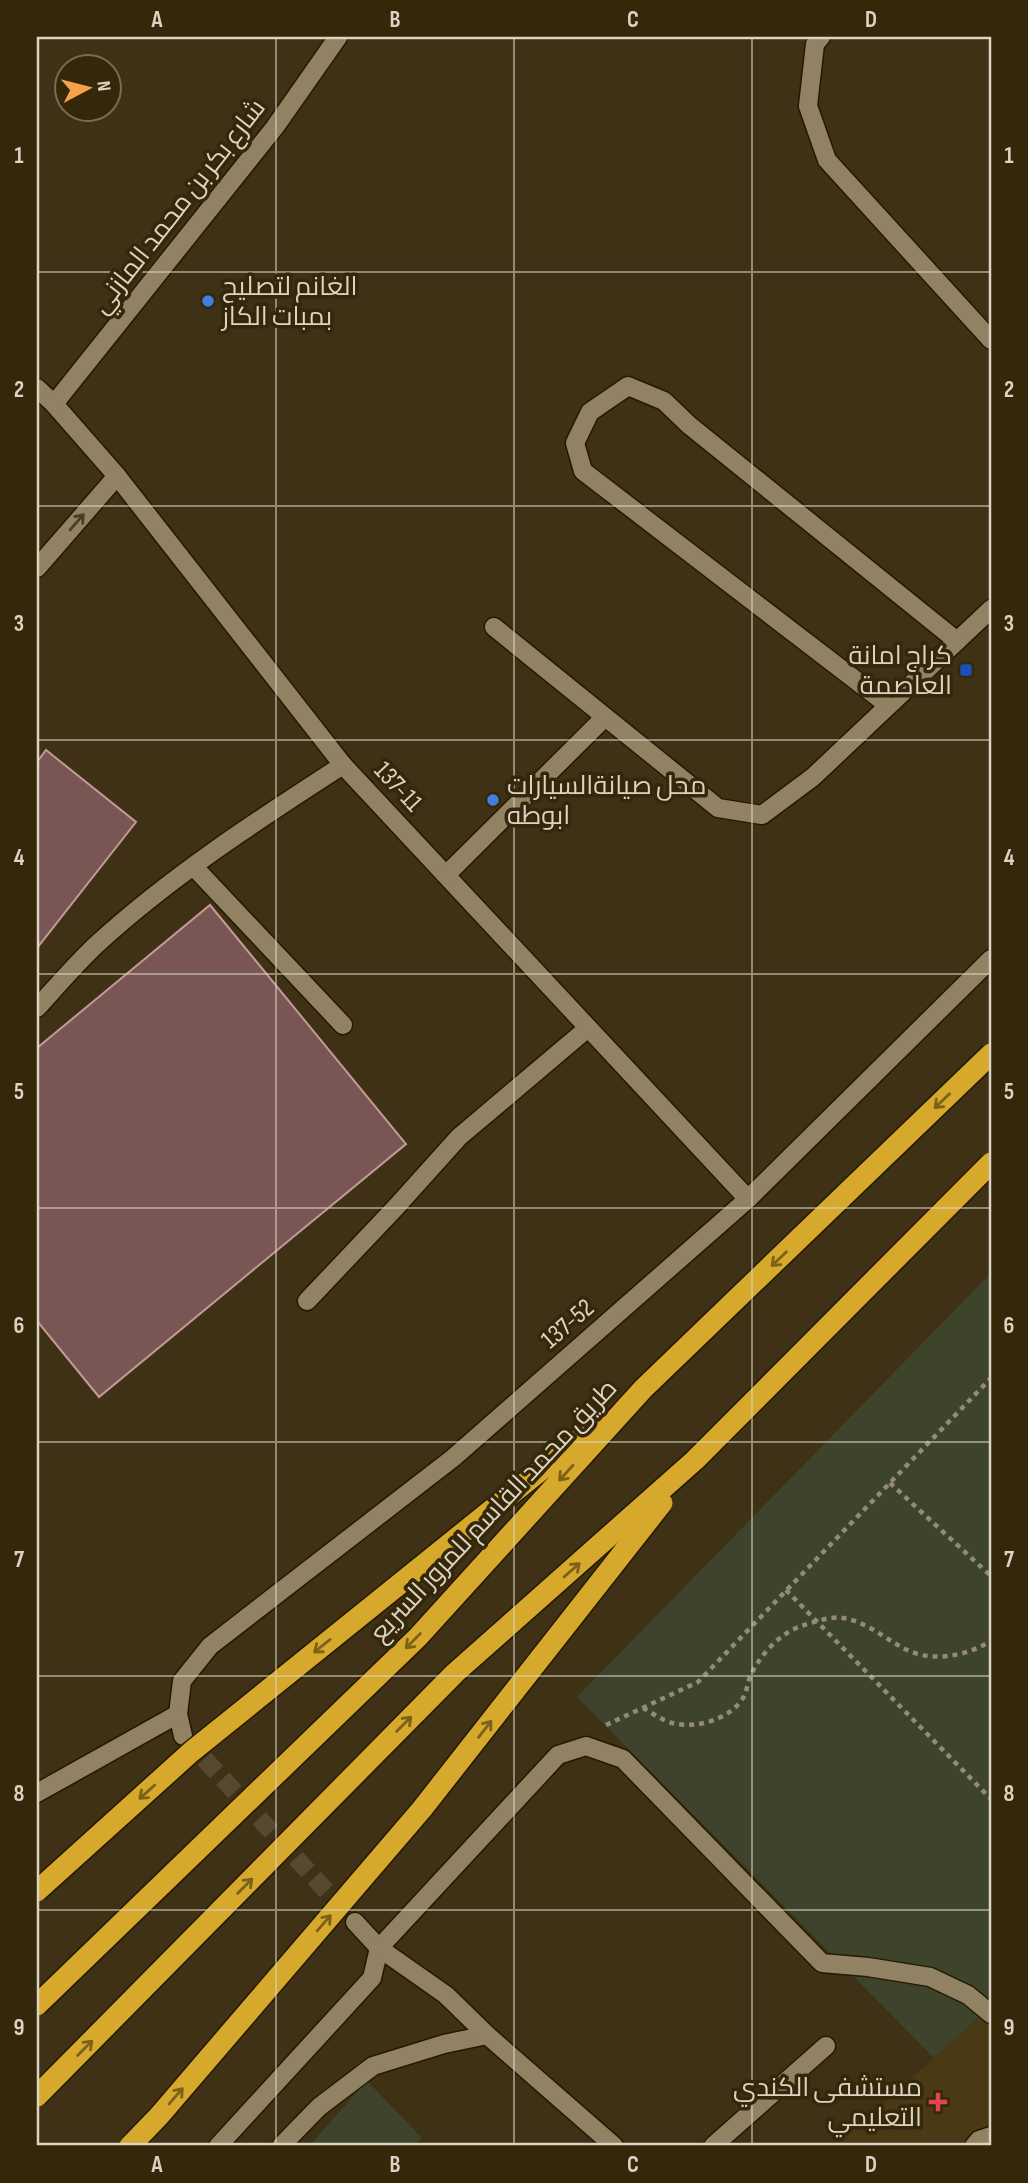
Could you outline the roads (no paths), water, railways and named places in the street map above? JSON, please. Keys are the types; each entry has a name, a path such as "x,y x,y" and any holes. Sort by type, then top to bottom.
{"highway":[{"name":"طريق محمد القاسم للمرور السريع","path":"37,2005 418,1637 643,1389 991,1054"},
{"path":"37,2096 455,1673 695,1460 991,1163"},
{"path":"37,1891 191,1752 643,1389"},
{"path":"130,2146 422,1809 695,1460"}],"street":[{"name":"شارع بكر بن محمد المازني","path":"54,404 275,127 338,37"},
{"path":"821,37 815,44 808,106 827,160 991,340"},
{"path":"888,705 583,471 575,443 590,412 628,386 664,401 689,425 957,641"},
{"name":"137-11","path":"37,388 117,476 343,765 748,1199"},
{"path":"37,568 117,476"},
{"path":"494,627 718,808 762,815 813,777 991,609"},
{"path":"446,875 605,717"},
{"path":"37,1008 95,947 138,909 229,840 343,765"},
{"path":"194,867 343,1025"},
{"name":"137-52","path":"178,1714 182,1681 210,1646 453,1458 748,1199 991,959"},
{"path":"307,1301 459,1137 588,1028"},
{"path":"37,1793 178,1714 183,1736"},
{"path":"218,2146 372,1978 379,1948 558,1755 586,1746 623,1759 821,1963 930,1977 968,1995 991,2014"},
{"path":"355,1922 379,1948 446,1995 486,2035 614,2146"},
{"path":"281,2146 319,2107 373,2066 444,2044 486,2035"},
{"path":"718,2145 826,2046"},
{"path":"974,2146 979,2140 991,2136"}],"tunnel":[{"path":"186,1739 355,1922"}],"place":[{"name":"الغانم لتصليح بمبات الكاز","path":"208,301"},
{"name":"كراج امانة العاصمة","path":"966,670"},
{"name":"محل صيانةالسيارات ابوطه","path":"493,800"},
{"name":"مستشفى الكندي التعليمي","path":"938,2102"}]}
